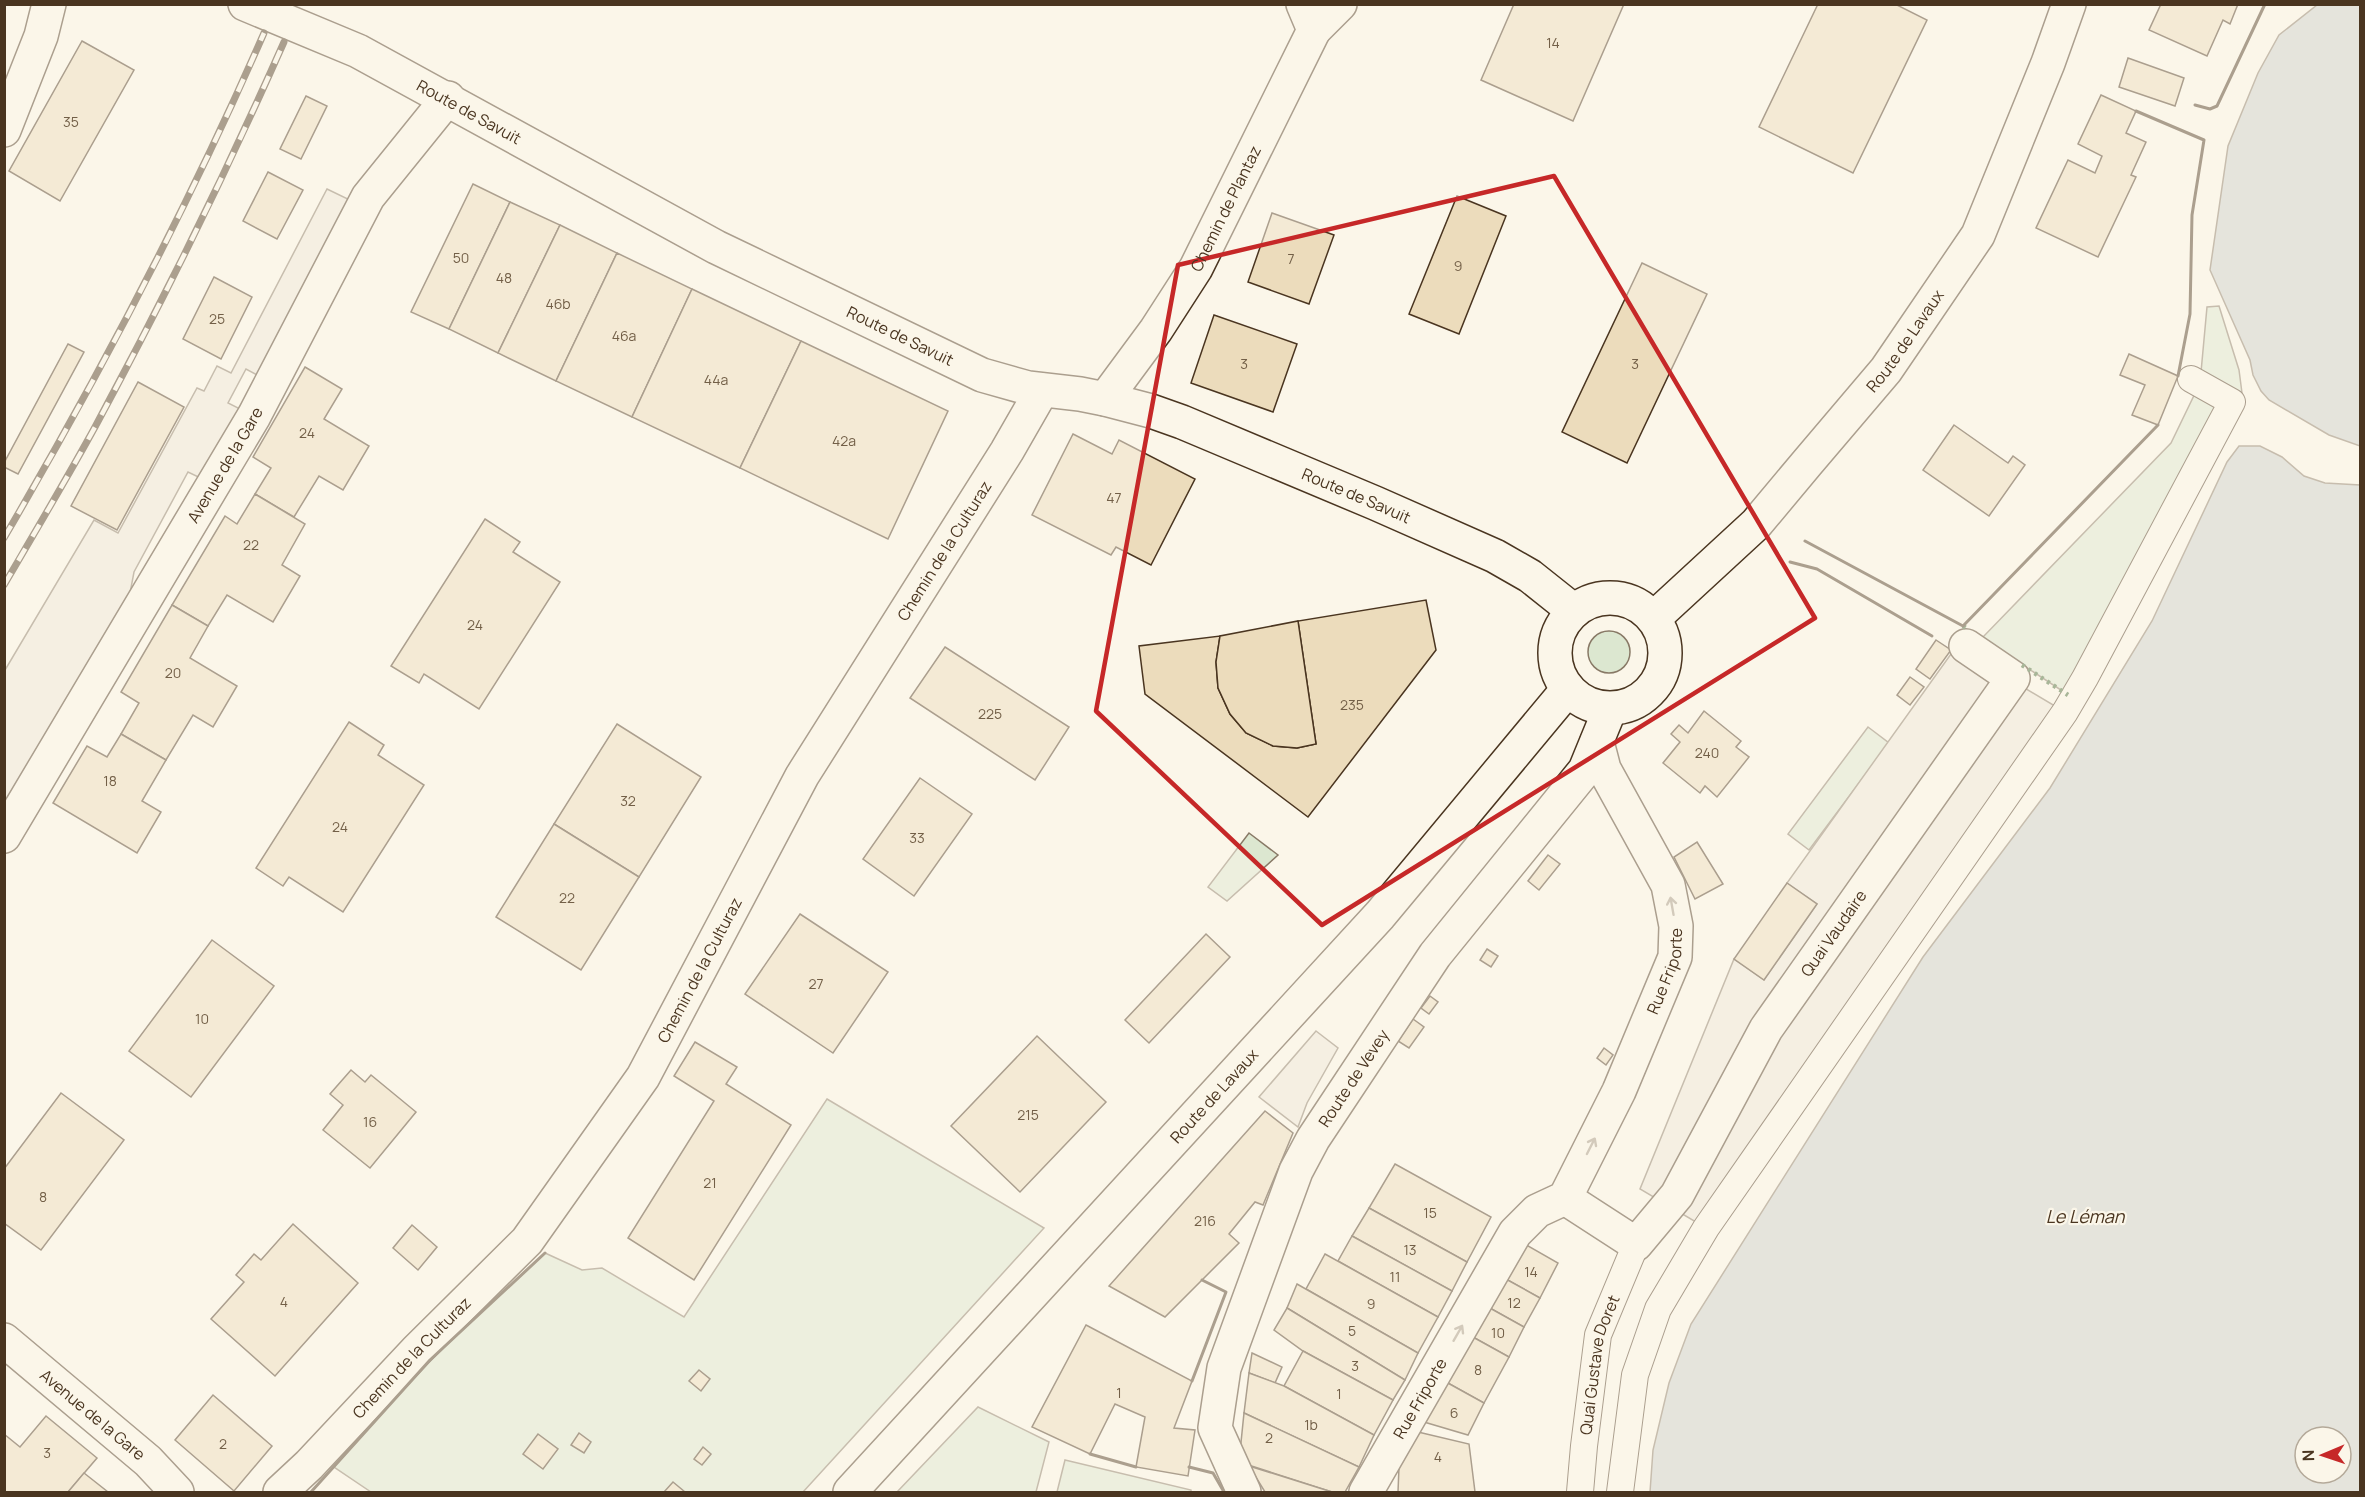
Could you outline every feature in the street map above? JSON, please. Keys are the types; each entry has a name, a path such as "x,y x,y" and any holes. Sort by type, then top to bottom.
{"street":[{"path":"4,130 37,45 49,4"},
{"name":"Route de Savuit","path":"245,4 358,51 716,247 982,375 1015,386 1105,399 1182,422 1375,502 1495,556 1530,576 1574,611"},
{"name":"Chemin de Plantaz","path":"1105,399 1156,330 1196,268 1309,17 1340,4"},
{"name":"Route de Lavaux","path":"1654,618 1756,524 1800,472 1886,370 1978,235 2048,63 2063,6"},
{"name":"Avenue de la Gare","path":"4,836 254,416 368,198 448,99"},
{"path":"1620,1492 1635,1375 1658,1309 1706,1228 2065,712 2085,678 2232,402 2191,379"},
{"name":"Chemin de la Culturaz","path":"280,1492 416,1351 527,1241 643,1077 802,776 1007,451 1042,390"},
{"path":"1606,598 1624,599 1641,606 1654,618 1662,634 1666,652 1664,669 1656,685 1643,698 1628,706 1610,709 1594,706 1580,699 1568,689 1559,674 1555,657 1556,640 1574,611 1589,602 1606,598"},
{"name":"Quai Vaudaire","path":"1636,1244 1677,1195 1766,1029 2013,678 1966,646"},
{"name":"Route de Lavaux","path":"850,1492 1380,915 1568,689"},
{"name":"Route de Vevey","path":"1244,1492 1215,1428 1224,1368 1296,1171 1313,1139 1435,955 1585,770 1610,709"},
{"name":"Rue Friporte","path":"1366,1492 1515,1233 1537,1211 1564,1198 1618,1091 1675,957 1676,926 1668,885 1604,769 1597,742"},
{"path":"1564,1198 1636,1244"},
{"name":"Quai Gustave Doret","path":"1580,1492 1598,1335 1636,1244"},
{"name":"Avenue de la Gare","path":"4,1340 148,1461 177,1492"}],"highlighted area":[{"path":"1554,176 1815,618 1322,925 1096,711 1178,265"}],"green space":[{"path":"2219,306 2239,370 2242,393 2079,702 1982,638 2171,443 2200,383 2207,307"},
{"path":"1609,631 1624,637 1630,652 1624,667 1609,673 1594,667 1588,652 1594,637"},
{"path":"1868,727 1889,743 1809,850 1788,834"},
{"path":"1249,833 1278,855 1227,901 1208,887"},
{"path":"827,1099 1044,1228 803,1492 371,1492 334,1467 430,1360 545,1253 582,1270 602,1268 684,1317"},
{"path":"978,1407 1049,1442 1036,1492 897,1492"},
{"path":"1065,1460 1191,1490 1191,1492 1057,1492"}],"shaded area":[{"path":"327,189 352,201 261,377 246,369 228,403 254,416 213,484 188,472 134,572 127,609 5,810 5,670 94,520 118,533 197,388 204,391 217,366 231,373"},
{"path":"1956,647 2065,712 1706,1228 1640,1189 1734,959 1764,980 1817,904 1787,883"},
{"path":"1316,1031 1338,1048 1307,1103 1298,1127 1259,1097"}],"water":[{"path":"2317,5 2360,5 2360,446 2329,435 2269,400 2261,391 2253,375 2250,360 2210,270 2228,146 2258,73 2279,35"},
{"name":"Le Léman","path":"2239,446 2260,446 2282,457 2304,476 2325,483 2360,485 2360,1492 1650,1492 1653,1450 1669,1383 1691,1324 1923,957 2050,788 2152,621 2227,462"}],"building":[{"path":"1514,4 1624,4 1573,121 1481,80"},
{"path":"1818,4 1895,4 1927,20 1853,173 1759,127"},
{"path":"2161,4 2238,4 2230,24 2223,20 2207,56 2149,30"},
{"path":"82,41 134,70 60,201 9,171"},
{"path":"2128,58 2184,78 2175,106 2119,87"},
{"path":"2101,95 2136,111 2126,133 2146,142 2131,175 2136,177 2098,257 2036,228 2068,160 2095,173 2102,156 2078,144"},
{"path":"306,96 327,106 301,159 280,149"},
{"path":"268,172 303,190 277,239 243,221"},
{"path":"473,184 510,202 449,329 411,312"},
{"path":"1457,196 1506,216 1459,334 1409,314"},
{"path":"510,202 560,225 498,353 449,329"},
{"path":"1272,213 1334,235 1309,304 1248,282"},
{"path":"560,225 617,253 556,381 498,353"},
{"path":"617,253 692,289 632,417 556,381"},
{"path":"1642,263 1707,294 1627,463 1562,432"},
{"path":"214,277 252,297 221,359 183,339"},
{"path":"692,289 801,341 740,468 632,417"},
{"path":"1214,315 1297,344 1273,412 1191,383"},
{"path":"801,341 948,411 888,539 740,468"},
{"path":"68,344 84,352 18,474 4,467 4,463"},
{"path":"2129,354 2178,376 2158,425 2132,415 2145,385 2120,375"},
{"path":"305,367 342,389 324,419 369,446 343,490 319,476 294,517 255,494 271,468 253,457"},
{"path":"138,382 184,407 117,530 71,506"},
{"path":"1954,425 2008,463 2013,456 2025,465 1989,516 1923,470"},
{"path":"1073,434 1112,454 1119,440 1195,479 1151,565 1116,547 1111,555 1032,515"},
{"path":"255,494 305,524 282,565 300,576 273,622 227,595 208,626 172,605 225,516 237,524"},
{"path":"485,519 520,542 513,552 560,582 479,709 424,674 419,683 391,666"},
{"path":"1426,600 1436,650 1308,817 1145,694 1139,646 1220,636 1216,662 1218,688 1230,714 1246,733 1273,746 1297,748 1316,744 1298,621"},
{"path":"172,605 208,626 190,658 237,686 213,727 193,715 166,760 121,734 139,703 121,692"},
{"path":"1298,621 1316,744 1297,748 1273,746 1246,733 1230,714 1218,688 1216,662 1220,636"},
{"path":"1936,640 1951,650 1930,679 1916,669"},
{"path":"945,647 1069,727 1035,780 910,698"},
{"path":"1910,677 1924,687 1910,705 1897,695"},
{"path":"1704,711 1741,741 1736,747 1749,757 1717,797 1705,786 1700,793 1663,763 1680,742 1671,734 1679,725 1688,733"},
{"path":"349,722 384,745 378,755 424,785 343,912 289,877 283,886 256,868"},
{"path":"617,724 701,777 639,877 554,824"},
{"path":"121,734 166,760 142,801 161,812 137,853 53,803 87,746 107,757"},
{"path":"920,778 972,814 914,896 863,859"},
{"path":"554,824 639,877 581,970 496,917"},
{"path":"1697,842 1723,884 1695,899 1674,857"},
{"path":"1548,855 1560,864 1539,890 1528,881"},
{"path":"1787,883 1817,904 1764,980 1734,959"},
{"path":"800,914 888,972 833,1053 745,994"},
{"path":"1206,934 1230,957 1149,1043 1125,1020"},
{"path":"212,940 274,986 191,1097 129,1051"},
{"path":"1487,949 1498,956 1491,967 1480,960"},
{"path":"1430,996 1438,1002 1429,1014 1421,1008"},
{"path":"1413,1019 1424,1027 1409,1048 1398,1041"},
{"path":"1037,1036 1106,1102 1020,1192 951,1126"},
{"path":"695,1042 737,1067 726,1084 791,1125 694,1280 628,1238 714,1101 674,1076"},
{"path":"1604,1048 1613,1055 1606,1065 1597,1058"},
{"path":"351,1070 365,1082 371,1075 416,1112 370,1168 323,1130 343,1105 330,1094"},
{"path":"61,1093 124,1140 41,1250 4,1223 4,1169"},
{"path":"1265,1111 1293,1133 1263,1205 1255,1202 1229,1234 1239,1243 1165,1317 1109,1286"},
{"path":"1395,1164 1491,1217 1467,1262 1369,1208"},
{"path":"1369,1208 1467,1262 1452,1291 1352,1236"},
{"path":"293,1224 358,1283 275,1376 211,1319 244,1282 236,1275 254,1254 261,1260"},
{"path":"412,1225 437,1247 418,1270 393,1248"},
{"path":"1352,1236 1452,1291 1438,1317 1338,1261"},
{"path":"1523,1243 1558,1263 1540,1298 1504,1278"},
{"path":"1325,1254 1438,1317 1418,1353 1306,1289"},
{"path":"1504,1278 1540,1298 1524,1327 1488,1307"},
{"path":"1297,1284 1418,1353 1405,1380 1287,1308"},
{"path":"1488,1307 1524,1327 1509,1357 1471,1336"},
{"path":"1287,1308 1405,1380 1393,1400 1303,1351 1274,1330"},
{"path":"1086,1325 1192,1381 1174,1428 1195,1430 1188,1476 1136,1467 1145,1417 1115,1404 1090,1454 1032,1427"},
{"path":"1471,1336 1509,1357 1484,1403 1446,1382"},
{"path":"1303,1351 1393,1400 1374,1435 1284,1386"},
{"path":"1252,1353 1282,1367 1275,1383 1249,1373"},
{"path":"699,1370 710,1379 701,1391 689,1381"},
{"path":"1249,1373 1284,1386 1374,1435 1359,1467 1244,1413"},
{"path":"1446,1382 1484,1403 1468,1435 1424,1422"},
{"path":"213,1395 272,1446 234,1491 175,1440"},
{"path":"1244,1413 1359,1467 1345,1492 1332,1492 1239,1462"},
{"path":"46,1416 97,1458 68,1492 4,1492 4,1434 20,1447"},
{"path":"1418,1432 1469,1444 1475,1492 1398,1492 1399,1467"},
{"path":"579,1433 591,1442 584,1453 571,1445"},
{"path":"538,1434 558,1449 543,1469 523,1454"},
{"path":"703,1447 711,1454 702,1465 694,1459"},
{"path":"1249,1466 1332,1492 1265,1492"},
{"path":"84,1473 108,1492 68,1492"},
{"path":"673,1482 685,1492 664,1492"}],"railway":[{"path":"4,538 142,289 205,162 264,33"},
{"path":"4,585 84,447 145,332 217,188 284,42"}],"hedge":[{"path":"1963,626 1969,630"},
{"path":"2022,665 2068,695"}],"wall":[{"path":"2195,105 2210,109 2217,106 2265,4"},
{"path":"2136,111 2204,140 2192,215 2190,314 2178,376"},
{"path":"1805,541 1963,626 2158,425"},
{"path":"1790,562 1817,569 1932,636"},
{"path":"311,1492 430,1360 545,1253"},
{"path":"1192,1381 1226,1292 1202,1280"},
{"path":"1090,1454 1136,1467"},
{"path":"1189,1467 1213,1473 1224,1492"}]}
